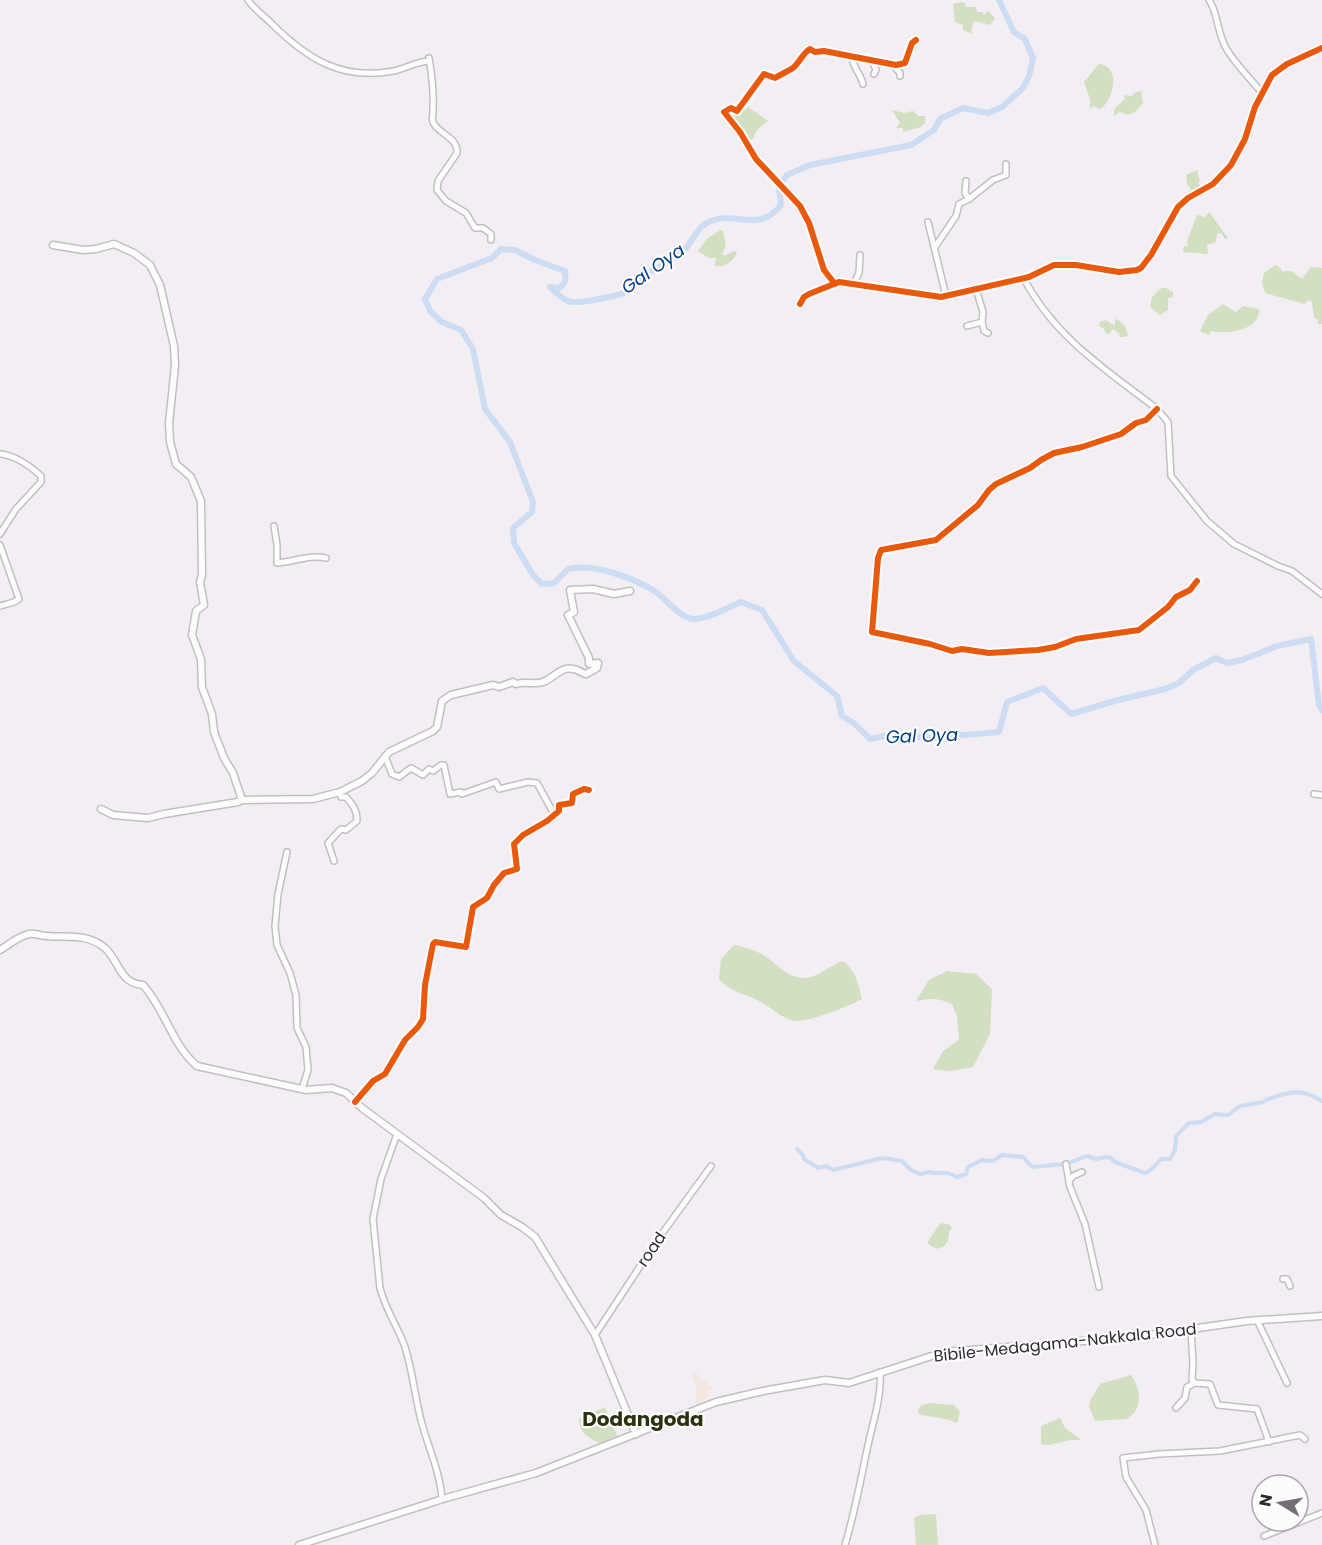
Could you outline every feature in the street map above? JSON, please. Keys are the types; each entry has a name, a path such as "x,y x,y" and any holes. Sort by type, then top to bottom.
{"main road":[{"path":"53,245 83,250 114,244 134,253 150,265 160,285 174,346 175,366 169,423 173,455 176,464 191,477 201,501 202,575 200,582 204,605 196,611 192,635 201,659 202,687 212,714 212,726 242,800"},
{"path":"102,809 113,815 148,818 242,800 314,799 340,792 372,773 389,752 433,731 437,727 442,701 451,695 493,685 499,687 513,682 516,684 523,681 535,683 544,681 563,669 575,668 586,674 597,668 598,663 589,664 590,658 568,615 574,612 570,590 593,589 614,594 630,591"},
{"path":"0,950 29,934 78,936 94,941 106,949 126,978 133,984 143,985 150,993 171,1031 197,1066 302,1089 332,1088 346,1093 484,1198 501,1215 531,1234 573,1297 595,1335 636,1434"},
{"name":"Bibile-Medagama-Nakkala Road","path":"299,1545 442,1499 536,1473 716,1402 763,1391 825,1380 849,1383 944,1352 1135,1337 1257,1320 1321,1317"}],"street":[{"path":"248,0 293,43 331,68 346,72 367,73 395,71 429,60 433,86 432,119 434,125 452,139 458,148 438,181 437,190 446,201 466,213 475,228 483,228 491,234 491,240"},
{"path":"1209,0 1215,10 1216,23 1226,48 1262,93"},
{"path":"835,284 823,268 809,224 800,206 756,159 740,132 724,112 731,108 737,111 764,74 775,78 793,68 801,56 810,49 814,52 824,51 891,64 905,63 915,40"},
{"path":"800,304 804,297 838,282 915,294 946,296 1029,277 1054,265 1076,265 1119,272 1132,272 1141,268 1179,207 1188,198 1213,184 1231,165 1245,139 1255,107 1276,71 1322,48"},
{"path":"852,56 863,84"},
{"path":"872,61 876,70 874,74"},
{"path":"891,64 900,76"},
{"path":"935,248 956,216 959,204 993,180 1006,175 1006,164"},
{"path":"966,181 965,193 969,199"},
{"path":"928,222 946,296"},
{"path":"854,283 859,273 860,255"},
{"path":"1023,277 1034,297 1061,332 1089,357 1157,408 1168,422 1171,476 1207,521 1222,536 1245,550 1292,571 1322,594"},
{"path":"976,290 983,312 984,332 988,333"},
{"path":"967,326 982,322"},
{"path":"1157,408 1146,420 1136,423 1121,434 1082,447 1054,453 1030,468 996,484 978,505 936,540 880,550 872,632 952,651 962,649 989,653 1038,650 1055,647 1076,639 1139,630 1168,607 1176,597 1190,590 1197,581"},
{"path":"0,454 9,455 34,469 41,476 41,482 16,509 0,534"},
{"path":"274,526 277,563 319,556 327,558"},
{"path":"0,545 19,598 0,606"},
{"path":"385,756 392,774 399,777 411,768 423,775 429,769 434,771 444,765 450,794 461,792 462,794 496,782 500,789 528,782 537,783 554,814"},
{"path":"355,1102 374,1081 385,1074 405,1040 423,1019 425,985 433,944 435,942 466,947 473,907 487,898 504,873 517,869 514,844 523,835 559,811 559,805 572,803 573,794 584,789 589,790"},
{"path":"334,861 328,843 341,829 346,830 357,821 357,812 353,804 346,797 341,797 340,792"},
{"path":"1314,794 1322,795"},
{"path":"286,852 278,894 276,945 290,974 296,995 297,1028 306,1047 308,1070 302,1089"},
{"path":"397,1134 381,1179 373,1219 380,1288 382,1299 398,1330 411,1365 422,1424 434,1458 442,1499"},
{"path":"1065,1164 1073,1196 1082,1214 1100,1287"},
{"name":"road","path":"595,1335 656,1242 711,1166"},
{"path":"1069,1181 1073,1176 1082,1172"},
{"path":"1283,1279 1287,1280 1290,1286"},
{"path":"1257,1320 1287,1383"},
{"path":"1191,1330 1192,1380 1196,1383"},
{"path":"845,1545 874,1419 881,1382 880,1372"},
{"path":"1176,1408 1185,1398 1187,1387 1196,1383 1210,1384 1218,1405 1256,1408 1269,1442"},
{"path":"1155,1545 1146,1510 1126,1477 1123,1458 1220,1451 1300,1435 1305,1439"},
{"path":"1264,1536 1322,1513"}],"shaded area":[{"path":"697,1372 699,1380 705,1381 714,1390 708,1390 710,1394 701,1403 695,1404 697,1386 692,1378 693,1373"}],"green space":[{"path":"965,3 965,7 975,7 977,12 982,12 984,15 988,11 995,18 990,25 974,21 971,30 973,34 963,30 963,25 955,22 953,4"},
{"path":"1099,64 1111,71 1113,85 1105,105 1100,109 1094,106 1090,109 1090,99 1084,82"},
{"path":"1141,91 1143,103 1136,111 1130,114 1120,112 1114,116 1114,109 1125,99 1125,95 1131,96"},
{"path":"748,107 768,121 757,130 753,139 749,140 731,114 739,114"},
{"path":"892,110 904,113 913,111 918,116 925,116 925,123 921,127 903,132 903,128 896,128 900,123"},
{"path":"1197,170 1200,181 1198,183 1202,187 1188,196 1186,194 1191,189 1187,184 1186,175"},
{"path":"1209,212 1228,238 1225,239 1221,233 1217,234 1216,242 1207,245 1208,254 1183,252 1184,246 1188,246 1187,241 1197,215 1205,217"},
{"path":"720,230 723,231 726,245 722,254 725,256 733,251 737,252 729,263 715,266 716,258 709,258 698,251 707,239"},
{"path":"1275,265 1283,272 1291,271 1302,279 1311,267 1322,268 1322,324 1318,324 1318,320 1314,318 1312,302 1308,300 1305,304 1265,293 1262,283 1264,273"},
{"path":"1161,288 1173,292 1173,297 1168,298 1168,310 1160,315 1150,307 1152,297"},
{"path":"1223,304 1236,312 1243,306 1259,309 1258,316 1254,322 1242,329 1226,332 1211,331 1209,335 1200,331 1208,315"},
{"path":"1115,319 1124,325 1128,335 1120,337 1119,333 1113,329 1106,334 1099,326 1100,322 1106,320 1115,326"},
{"path":"734,945 765,956 793,976 805,978 843,961 854,973 862,999 811,1019 790,1020 763,1003 728,987 719,979 721,959"},
{"path":"947,971 976,974 992,989 990,1034 973,1067 950,1071 933,1069 943,1051 959,1040 957,1016 952,1004 934,999 916,1001 929,980"},
{"path":"942,1223 952,1228 948,1241 943,1247 936,1249 927,1243"},
{"path":"1131,1375 1139,1393 1136,1411 1126,1419 1095,1421 1089,1406 1100,1384"},
{"path":"929,1403 954,1405 960,1412 957,1423 918,1413 920,1406"},
{"path":"605,1407 617,1435 601,1444 583,1432 579,1419"},
{"path":"1060,1418 1065,1428 1081,1440 1041,1444 1041,1426"},
{"path":"936,1514 938,1545 916,1545 914,1518 920,1515"}],"waterway":[{"name":"Gal Oya","path":"999,0 1014,32 1025,39 1033,58 1029,76 1023,88 1002,107 988,113 963,108 940,119 934,130 911,145 810,165 787,175 779,187 781,205 772,214 763,219 726,218 705,224 681,253 640,277 629,290 622,294 588,301 568,301 550,287 559,288 563,284 565,271 515,250 501,249 492,258 437,279 425,299 430,311 442,322 461,330 473,349 485,409 510,442 533,502 532,512 513,528 514,543 533,575 542,584 554,583 568,569 590,568 614,573 647,587 688,618 698,619 741,602 762,610 794,661 837,696 842,716 855,724 870,739 894,734 929,738 999,732 1007,702 1043,688 1071,714 1165,689 1179,683 1193,670 1216,658 1227,663 1242,660 1277,646 1311,639 1319,705 1322,710"},
{"path":"1266,1100 1300,1092 1322,1101"},
{"path":"797,1149 804,1159 818,1168 826,1166 833,1170 882,1158 902,1161 911,1170 920,1174 948,1173 957,1177 966,1174 968,1167 982,1160 993,1161 1002,1155 1023,1157 1032,1167 1066,1164 1087,1156 1096,1159 1106,1157 1145,1173 1161,1159 1170,1159 1175,1150 1176,1136 1189,1123 1201,1122 1215,1114 1228,1115 1240,1106 1263,1102"}],"cycle path":[{"path":"835,284 824,270 809,223 800,206 756,159 740,132 724,112 731,108 737,111 764,74 775,78 793,68 810,49 815,52 824,51 896,65 905,63 912,43 916,40"},
{"path":"800,304 809,294 839,282 941,297 1029,277 1054,265 1076,265 1119,272 1137,270 1151,255 1178,207 1188,198 1213,184 1231,165 1245,139 1255,107 1272,75 1287,64 1322,48"},
{"path":"1157,409 1146,420 1136,423 1121,434 1082,447 1054,453 1030,468 996,484 978,505 936,540 881,550 878,558 872,632 952,651 962,649 989,653 1038,650 1055,647 1076,639 1139,630 1168,607 1176,597 1190,590 1197,581"},
{"path":"355,1102 373,1081 385,1074 405,1040 423,1019 425,985 433,944 435,942 466,947 473,907 487,898 504,873 517,869 514,844 523,835 559,811 559,805 572,803 573,794 584,789 589,790"}],"district":[{"name":"Dodangoda","path":"643,1419"}]}
